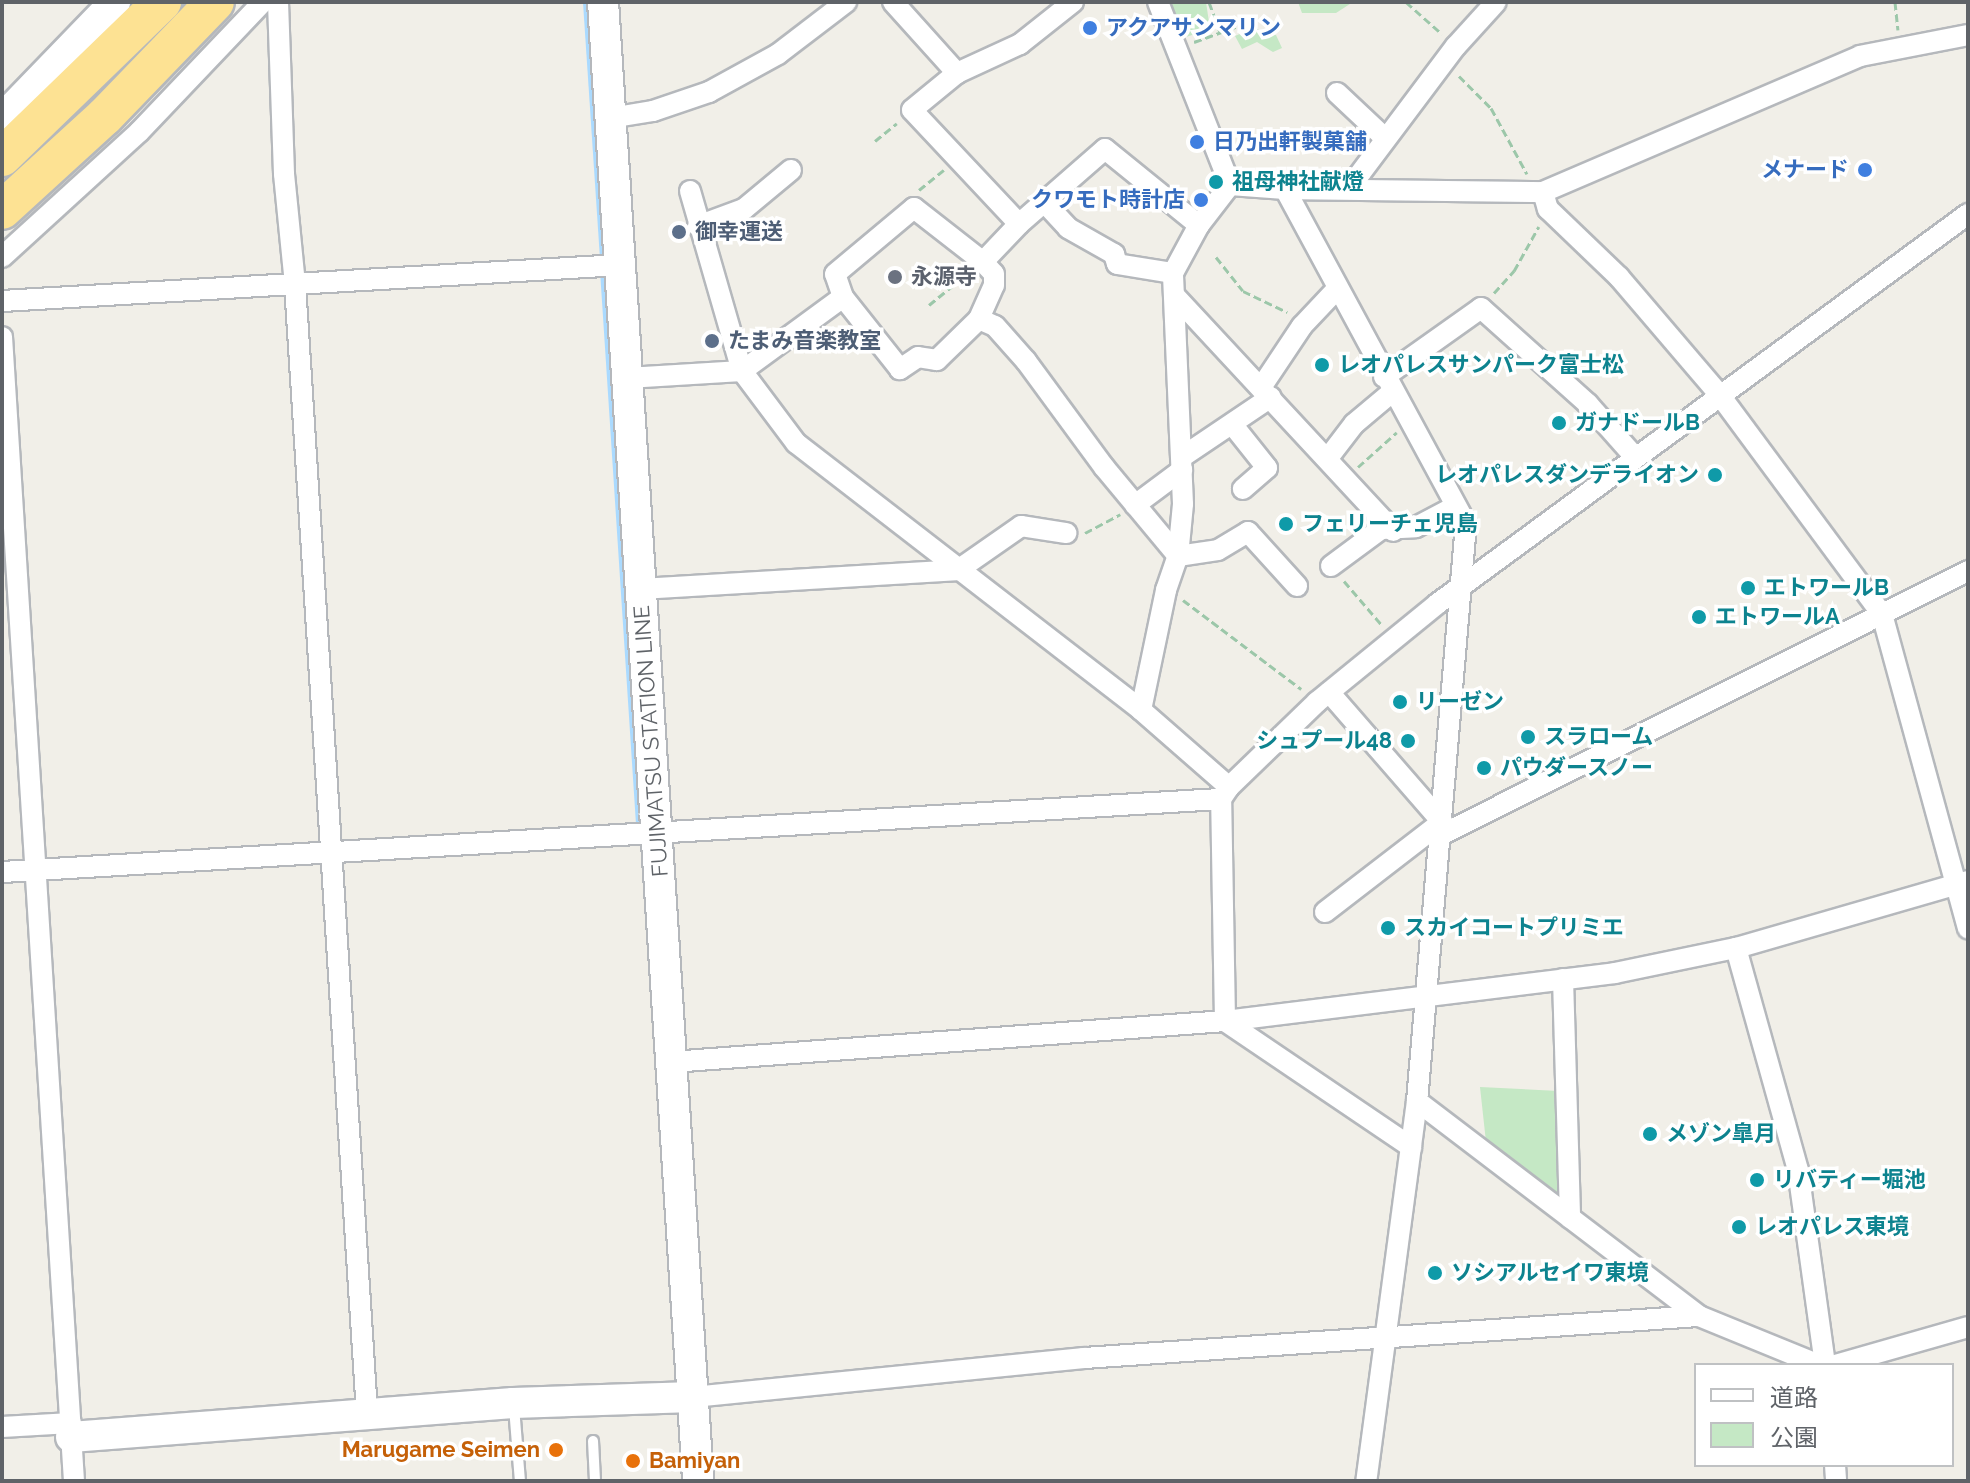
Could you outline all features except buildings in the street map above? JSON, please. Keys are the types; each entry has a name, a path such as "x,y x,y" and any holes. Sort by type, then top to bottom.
{"highway":[{"path":"2,157 162,2"},
{"path":"2,210 105,116 215,2"}],"main road":[{"path":"2,119 115,2"},
{"name":"FUJIMATSU STATION LINE","path":"603,2 610,118 610,266 627,378 698,1481"},
{"path":"71,1430 516,1403 693,1397"}],"street":[{"path":"2,257 139,132 263,2"},
{"path":"278,2 284,174 295,284 367,1414"},
{"path":"610,118 653,111 709,92 778,54 846,2"},
{"path":"893,2 957,73"},
{"path":"1019,224 912,110 957,73 1020,44 1073,2"},
{"path":"1158,2 1230,185"},
{"path":"1350,187 1456,46 1496,2"},
{"path":"1230,185 1285,189 1350,187 1542,197 1713,122 1795,80 1900,46 1966,40"},
{"path":"1337,93 1385,138"},
{"path":"983,262 1019,224 1105,149 1199,225"},
{"path":"698,226 744,209 791,170"},
{"path":"1141,710 1166,590 1178,556 1182,463 1173,273 1199,225 1230,185"},
{"path":"1285,189 1466,524 1464,583 1417,1101 1381,1337 1366,1481"},
{"path":"690,191 742,371 796,443 1141,710 1225,793 1225,1021"},
{"path":"1542,197 1619,277 1719,394 1882,614 1961,883 1968,928"},
{"path":"1045,203 1068,228 1114,254 1117,264 1173,273"},
{"path":"914,208 983,262 994,274 994,285 979,319 937,360 918,357 900,369 843,297 835,274 914,208"},
{"path":"2,872 1225,793 1323,697 1464,583 1968,214"},
{"path":"2,301 610,266"},
{"path":"1135,505 1266,392 1306,322 1337,289"},
{"path":"1174,295 1393,531"},
{"path":"627,378 742,371 843,297"},
{"path":"1328,458 1388,384 1481,308 1588,404 1634,456"},
{"path":"979,319 995,326 1026,361 1135,505 1178,556"},
{"path":"2,337 74,1481"},
{"path":"1232,424 1267,468 1243,489"},
{"path":"1331,566 1381,529 1393,531 1416,527 1456,506"},
{"path":"642,589 958,570 1021,526 1066,533"},
{"path":"1178,556 1218,550 1248,532 1297,586"},
{"path":"1325,912 1441,829 1968,571"},
{"path":"1323,697 1441,829"},
{"path":"671,1062 1225,1021 1563,979 1736,948 1961,883"},
{"path":"1736,948 1798,1170 1825,1363"},
{"path":"1563,979 1570,1218"},
{"path":"1225,1021 1411,1147"},
{"path":"1417,1101 1699,1316 1814,1363"},
{"path":"693,1397 1084,1358 1699,1316"},
{"path":"1842,1363 1968,1327"},
{"path":"2,1427 71,1430"}],"lane":[{"path":"516,1403 520,1481"},
{"path":"516,1403 526,1481"},
{"path":"593,1441 595,1481"}],"path":[{"path":"1209,2 1220,32"},
{"path":"1406,2 1456,46"},
{"path":"1895,2 1900,46"},
{"path":"1175,48 1252,21"},
{"path":"1443,64 1491,108 1542,197 1514,271 1481,308"},
{"path":"875,141 912,110"},
{"path":"914,208 906,201 957,159"},
{"path":"1216,257 1243,291 1306,322"},
{"path":"929,305 983,262"},
{"path":"1346,477 1409,421"},
{"path":"1066,533 1090,533 1135,505"},
{"path":"1331,566 1394,639"},
{"path":"1166,590 1210,616 1323,697"}],"green space":[{"path":"1163,2 1206,2 1210,29 1177,40"},
{"path":"1298,2 1353,2 1336,13 1302,13"},
{"path":"1253,28 1276,35 1282,48 1273,52 1257,42 1242,49 1235,36"},
{"path":"1480,1087 1559,1091 1561,1197 1486,1142"}],"waterway":[{"path":"585,2 602,260"},
{"path":"602,270 638,824"}],"place":[{"name":"アクアサンマリン","path":"1090,28"},
{"name":"日乃出軒製菓舗","path":"1197,142"},
{"name":"メナード","path":"1865,170"},
{"name":"祖母神社献燈","path":"1216,182"},
{"name":"クワモト時計店","path":"1201,200"},
{"name":"御幸運送","path":"679,232"},
{"name":"永源寺","path":"895,277"},
{"name":"たまみ音楽教室","path":"712,341"},
{"name":"レオパレスサンパーク富士松","path":"1322,365"},
{"name":"ガナドールB","path":"1559,423"},
{"name":"レオパレスダンデライオン","path":"1715,475"},
{"name":"フェリーチェ児島","path":"1286,524"},
{"name":"エトワールB","path":"1748,588"},
{"name":"エトワールA","path":"1699,617"},
{"name":"リーゼン","path":"1400,702"},
{"name":"スラローム","path":"1528,737"},
{"name":"シュプール48","path":"1408,741"},
{"name":"パウダースノー","path":"1484,768"},
{"name":"スカイコートプリミエ","path":"1388,928"},
{"name":"メゾン皐月","path":"1650,1134"},
{"name":"リバティー堀池","path":"1757,1180"},
{"name":"レオパレス東境","path":"1739,1227"},
{"name":"ソシアルセイワ東境","path":"1435,1273"},
{"name":"Marugame Seimen","path":"556,1450"},
{"name":"Bamiyan","path":"633,1461"}]}
